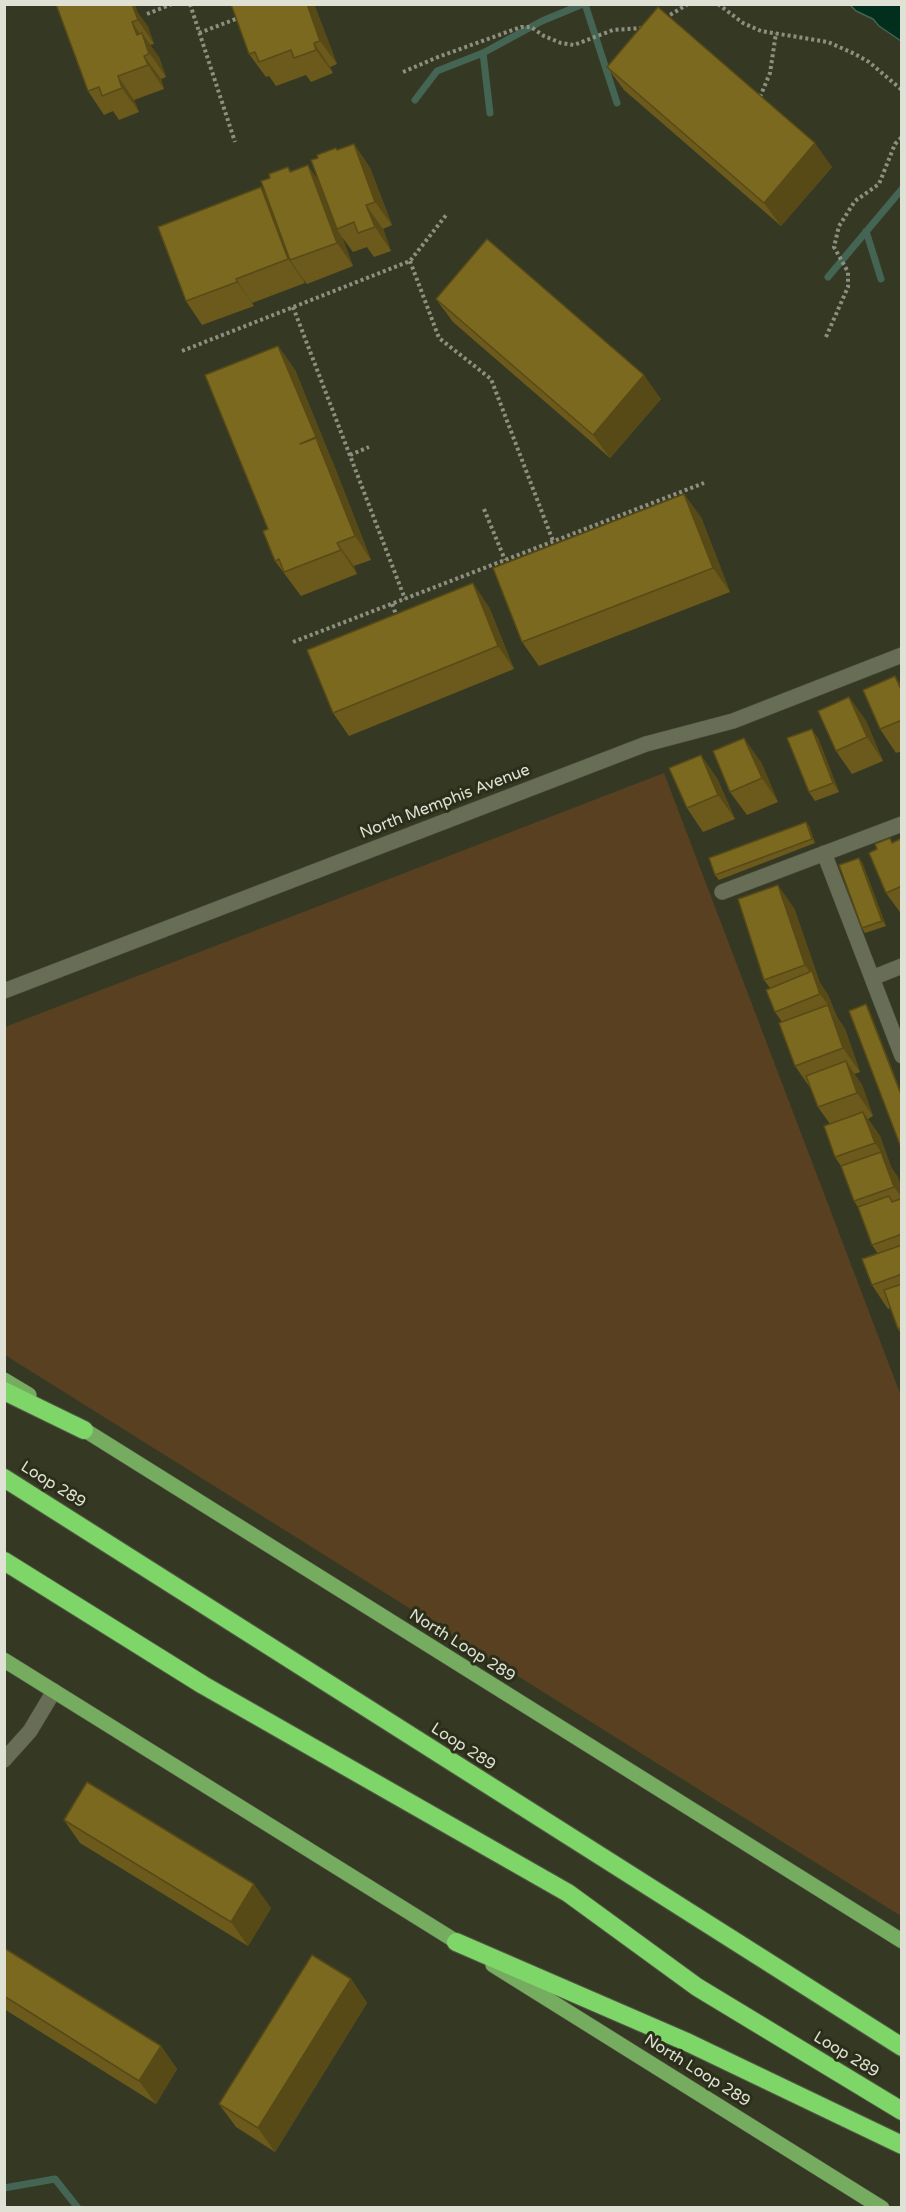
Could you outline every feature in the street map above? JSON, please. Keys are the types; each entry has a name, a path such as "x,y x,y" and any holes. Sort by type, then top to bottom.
{"highway":[{"path":"4,1391 84,1430"},
{"name":"Loop 289","path":"4,1478 902,2047"},
{"name":"Loop 289","path":"4,1561 203,1685 568,1893 697,1987 902,2112"},
{"path":"456,1942 689,2043 902,2145"}],"main road":[{"name":"North Loop 289","path":"4,1380 902,1941"},
{"name":"North Loop 289","path":"4,1660 882,2208"}],"street":[{"name":"North Memphis Avenue","path":"4,991 646,744 733,721 902,655"},
{"path":"722,892 902,824"},
{"path":"824,853 902,1056"},
{"path":"872,978 902,966"},
{"path":"4,1760 30,1731 54,1691"}],"path":[{"path":"147,14 172,4"},
{"path":"190,4 235,142"},
{"path":"657,23 688,4"},
{"path":"718,4 743,23 761,31 828,42 855,54 869,62 902,90"},
{"path":"199,33 243,16"},
{"path":"403,72 520,27 531,27 544,36 573,45 613,30 646,28"},
{"path":"760,97 770,73 776,33"},
{"path":"826,337 849,280 848,272 834,247 839,226 855,201 879,184 896,144 902,137"},
{"path":"182,351 410,261 447,214"},
{"path":"410,261 439,338 490,379 553,542"},
{"path":"293,307 405,599"},
{"path":"350,455 369,447"},
{"path":"293,642 704,483"},
{"path":"484,508 505,560"},
{"path":"596,525 600,535"},
{"path":"392,604 399,622"}],"shaded area":[{"path":"850,5 901,5 901,41 873,19 856,11"},
{"path":"664,773 901,1396 901,1916 5,1355 5,1027"}],"building":[{"path":"56,4 132,4 138,20 132,22 137,35 142,33 149,54 144,56 148,65 118,76 122,88 102,96 99,87 88,91"},
{"path":"231,4 307,4 320,41 314,43 316,50 294,58 291,50 259,62 255,52 249,54"},
{"path":"658,7 815,143 764,203 607,67"},
{"path":"354,144 375,202 366,205 375,227 358,233 354,222 337,229 311,160 318,158 317,155"},
{"path":"308,165 337,243 290,260 261,181 270,178 269,174 288,167 290,172"},
{"path":"261,187 288,259 236,279 237,282 186,301 158,227"},
{"path":"487,239 644,375 593,435 436,299"},
{"path":"278,346 316,437 300,444 316,438 355,536 337,543 341,550 284,572 279,559 275,561 263,531 268,529 205,375"},
{"path":"684,494 713,568 522,642 493,568"},
{"path":"473,583 498,646 333,713 307,650"},
{"path":"895,676 902,692 902,720 880,729 863,690"},
{"path":"849,697 867,737 836,751 818,711"},
{"path":"812,729 833,783 809,792 787,738"},
{"path":"744,738 762,778 730,792 713,751"},
{"path":"701,755 718,795 687,808 669,768"},
{"path":"806,822 812,839 715,875 709,858"},
{"path":"890,838 892,843 900,839 902,843 902,886 886,893 869,853 877,849 875,844"},
{"path":"859,858 882,921 862,928 839,865"},
{"path":"778,885 805,965 764,980 738,899"},
{"path":"812,971 820,994 775,1012 766,990"},
{"path":"866,1004 902,1097 902,1150 849,1011"},
{"path":"828,1005 843,1048 795,1066 779,1023"},
{"path":"846,1061 857,1093 818,1107 806,1076"},
{"path":"863,1112 875,1143 835,1157 824,1126"},
{"path":"881,1152 894,1187 854,1201 841,1166"},
{"path":"889,1196 892,1202 900,1199 902,1203 902,1234 872,1245 858,1207"},
{"path":"902,1245 902,1274 872,1285 862,1259"},
{"path":"902,1284 902,1327 898,1329 884,1290"},
{"path":"87,1782 254,1884 231,1922 64,1820"},
{"path":"4,1948 161,2046 139,2081 4,1996"},
{"path":"312,1955 351,1979 258,2128 219,2104"}],"waterway":[{"path":"415,100 437,71 483,53 542,21 583,4"},
{"path":"585,4 617,103"},
{"path":"483,53 490,113"},
{"path":"828,277 902,189"},
{"path":"866,231 881,279"},
{"path":"4,2188 55,2179 78,2208"}]}
